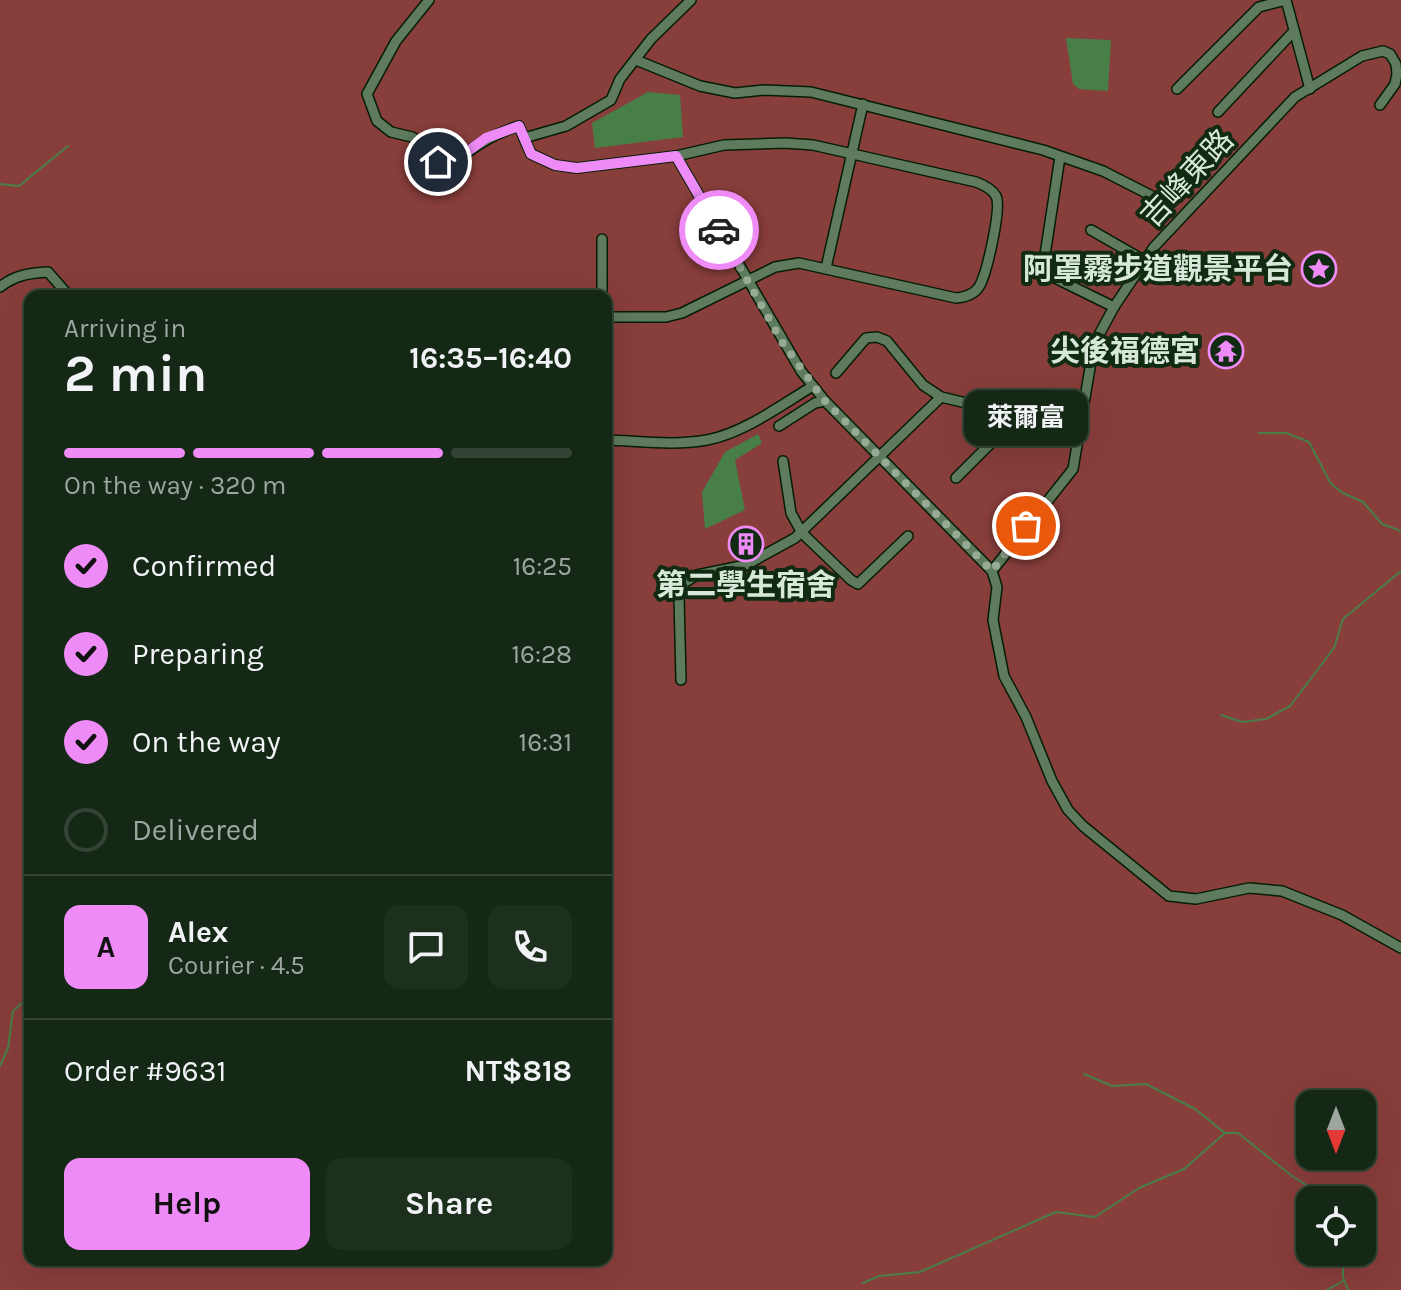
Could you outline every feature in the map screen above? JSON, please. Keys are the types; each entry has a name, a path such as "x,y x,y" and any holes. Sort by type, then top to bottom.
{"street":[{"path":"429,0 396,41 367,94 377,121 391,132 412,137 426,145 438,162 450,164 486,138 519,126 531,154 555,165 577,168 676,156 724,145 813,145 976,182 988,187 997,197 998,211 981,283 966,297 940,295 799,263 786,264 747,280 682,313 666,317 612,317"},
{"path":"524,138 566,126 604,106 611,100 620,79 651,39 691,0"},
{"path":"1177,89 1259,7 1286,0 1310,89"},
{"path":"1218,112 1294,31"},
{"name":"吉峰東路","path":"992,571 1073,469 1094,344 1114,307 1154,247 1295,97 1362,56 1383,51 1390,54 1397,74 1395,84 1380,105"},
{"path":"636,60 700,86 735,93 764,90 811,92 1043,150 1103,171 1152,196"},
{"path":"826,268 863,104"},
{"path":"676,156 782,342 813,386 992,571 997,587 993,620 1004,676 1068,810 1083,826 1169,896 1196,899 1249,888 1282,891 1342,915 1401,948"},
{"path":"1060,157 1043,268 1047,274 1114,307"},
{"path":"1091,230 1145,261"},
{"path":"602,239 602,290"},
{"path":"0,287 27,273 48,272 64,290"},
{"path":"836,373 866,338 877,337 887,341 923,385 941,397 1080,430"},
{"path":"612,440 709,440 731,433 813,386"},
{"path":"681,680 679,597 684,583 697,575 746,565 802,533 941,397"},
{"path":"779,426 815,403 825,401"},
{"path":"956,478 994,440 1007,412"},
{"path":"783,461 791,513 802,533 832,564 858,584 908,536"}],"shaded area":[{"path":"0,0 1401,0 1401,1290 0,1290"},
{"path":"1066,38 1111,40 1108,91 1079,89 1073,84"},
{"path":"648,92 680,95 683,137 595,148 592,123"},
{"path":"758,434 762,443 735,460 745,510 705,529 702,492 725,452"}],"waterway":[{"path":"0,184 19,186 68,146"},
{"path":"1259,433 1286,433 1309,442 1331,484 1363,502 1382,524 1401,531"},
{"path":"1221,715 1242,722 1266,719 1290,706 1334,648 1343,619 1401,571"},
{"path":"0,1066 8,1048 13,1011 24,1001"},
{"path":"1084,1074 1112,1086 1146,1084 1195,1109 1225,1133"},
{"path":"863,1283 879,1276 920,1272 1056,1212 1095,1217 1139,1188 1184,1169 1225,1133 1238,1133 1308,1186"},
{"path":"1343,1266 1348,1290"},
{"path":"1327,1290 1343,1281"}],"way so far":[{"path":"719,230 782,342 825,401 992,571 1026,526"}],"place":[{"name":"阿罩霧步道觀景平台","path":"1319,269"},
{"name":"尖後福德宮","path":"1226,351"},
{"name":"萊爾富","path":"1026,526"},
{"name":"第二學生宿舍","path":"746,544"}],"route":[{"path":"438,162 450,164 486,138 519,126 531,154 555,165 577,168 676,156 719,230"}]}
